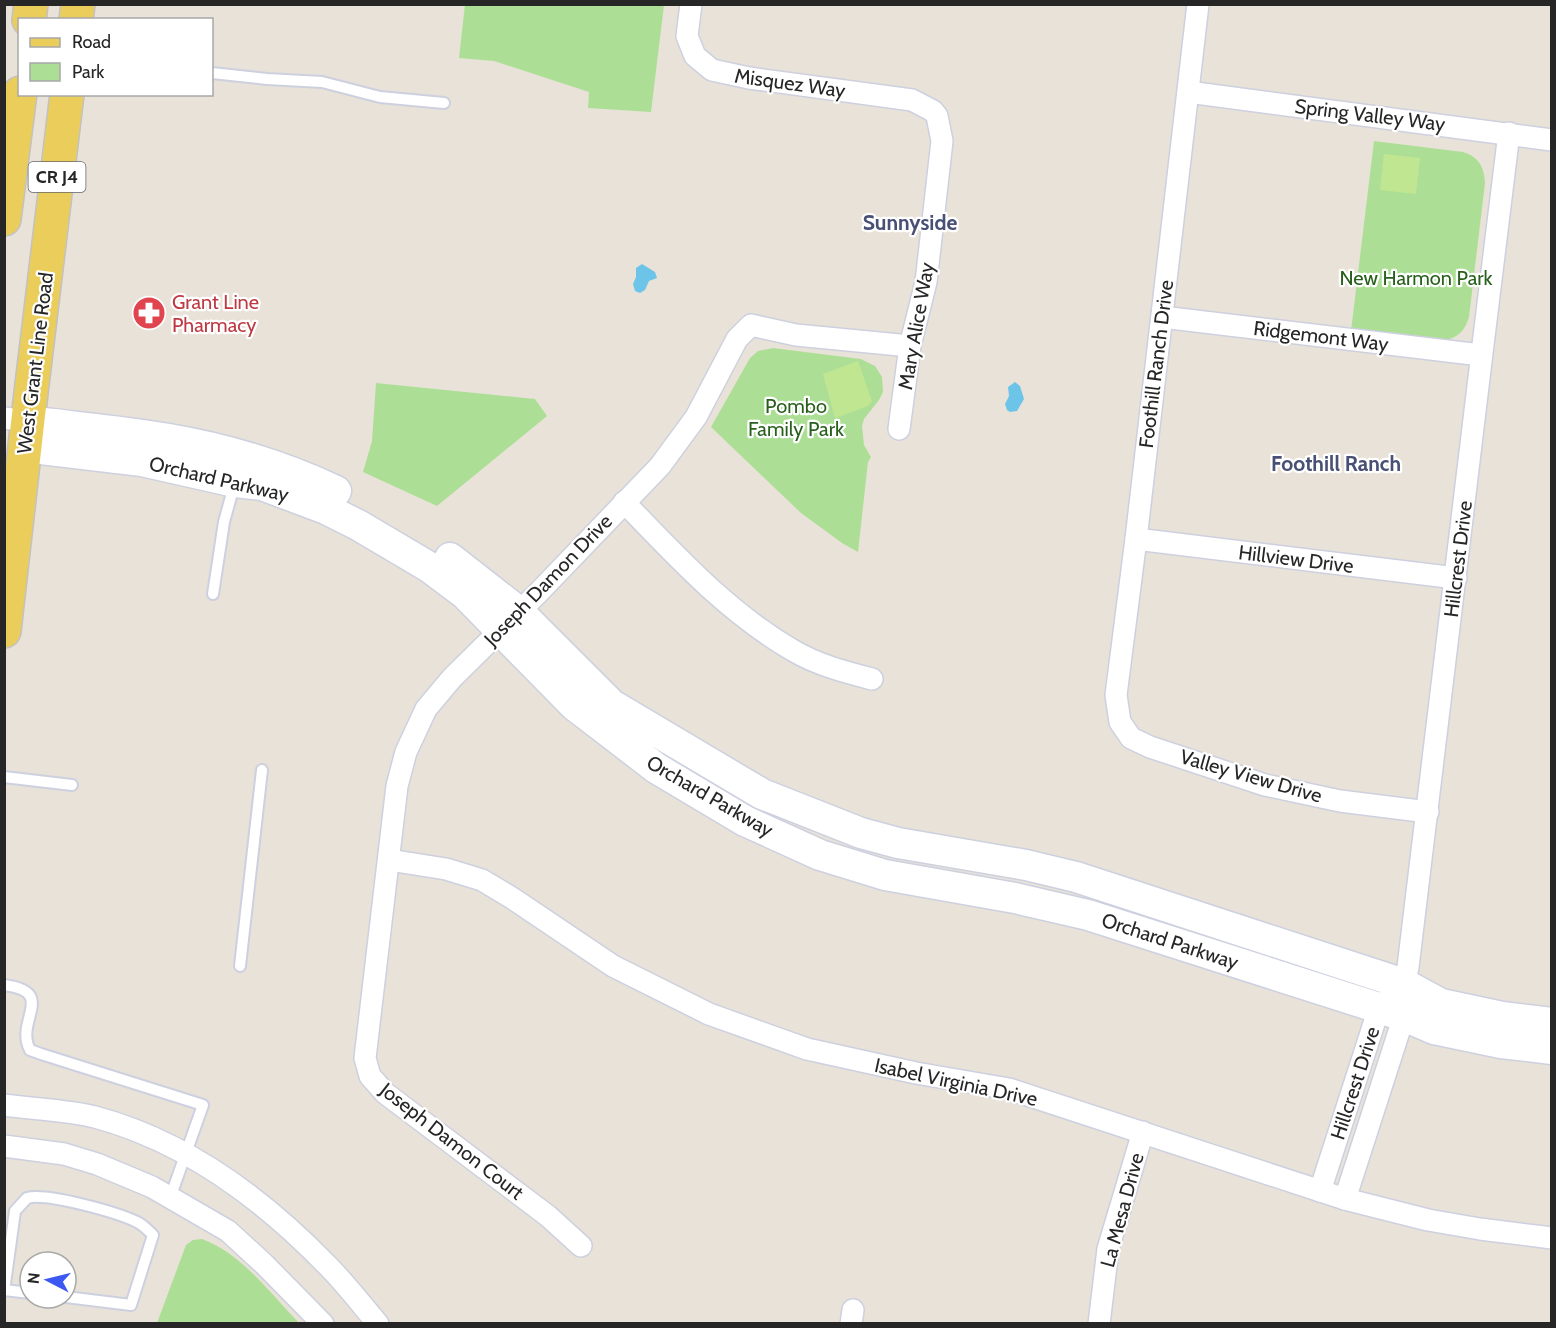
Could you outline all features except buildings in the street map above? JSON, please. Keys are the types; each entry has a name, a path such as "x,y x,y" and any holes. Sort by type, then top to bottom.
{"main road":[{"name":"CR J4","path":"4,219 17,88"},
{"name":"West Grant Line Road","path":"4,631 15,433 67,96"}],"street":[{"name":"Misquez Way","path":"691,4 687,36 695,56 712,70 749,78 912,100 933,111 937,116"},
{"name":"Foothill Ranch Drive","path":"1120,722 1116,695 1198,4"},
{"name":"Spring Valley Way","path":"1188,92 1551,140"},
{"name":"Mary Alice Way","path":"899,429 910,346 926,282 942,141 937,116"},
{"name":"Hillcrest Drive","path":"1320,1191 1404,984 1408,968 1509,133"},
{"name":"Ridgemont Way","path":"1162,317 1481,355"},
{"name":"Joseph Damon Drive","path":"370,1014 397,786 406,752 426,709 452,678 660,466 696,417 738,339 750,325 796,335 910,346"},
{"name":"Orchard Parkway","path":"15,433 235,482 262,485 326,509 429,567 465,594 510,621 612,705 762,794 861,833 898,843 1026,865 1076,878 1404,984 1441,1004 1502,1017 1551,1023"},
{"name":"Orchard Parkway","path":"15,433 178,441 228,452 334,490 387,517 429,543 476,577 574,705 656,768 745,821 820,855 885,875 1015,897 1088,915 1391,1012 1443,1031 1551,1049"},
{"path":"624,502 702,582 757,627 795,652 832,668 872,679"},
{"name":"Hillview Drive","path":"1136,539 1456,578"},
{"name":"Valley View Drive","path":"1120,722 1131,738 1149,747 1265,785 1340,801 1428,812"},
{"name":"Isabel Virginia Drive","path":"389,860 446,869 482,880 512,897 613,966 709,1014 807,1049 916,1073 1010,1089 1345,1199 1428,1220 1551,1238"},
{"name":"Hillcrest Drive","path":"1345,1199 1391,1012"},
{"name":"Joseph Damon Court","path":"370,1014 365,1058 370,1076 385,1093 548,1216 581,1246"},
{"path":"4,1105 94,1116 154,1137 200,1161 282,1222 328,1266 378,1323"},
{"name":"La Mesa Drive","path":"1099,1323 1108,1249 1143,1132"},
{"path":"4,1146 64,1154 152,1187 228,1231 322,1323"}],"lane":[{"path":"213,73 322,82 380,97 444,103"},
{"path":"213,594 224,522 235,482"},
{"path":"240,966 262,770"},
{"path":"4,777 72,785"},
{"path":"4,986 26,989 31,995 32,1004 26,1038 30,1050 202,1105 170,1198"},
{"path":"5,1290 15,1211 27,1197 44,1196 124,1216 141,1224 153,1235 131,1305 78,1298"}],"green space":[{"path":"465,4 664,5 651,112 588,108 589,92 494,61 459,58"},
{"name":"New Harmon Park","path":"1374,141 1463,152 1477,160 1482,167 1485,183 1469,317 1466,326 1451,339 1351,331"},
{"path":"1384,154 1420,158 1416,194 1380,190"},
{"name":"Pombo Family Park","path":"773,348 861,359 875,366 882,377 883,392 864,419 862,426 864,445 871,457 868,462 858,552 801,513 711,427 750,358 758,351"},
{"path":"858,361 872,401 868,406 835,418 823,374"},
{"path":"376,383 535,399 547,416 437,506 363,472 372,441"},
{"path":"202,1239 216,1245 242,1264 299,1323 157,1323 186,1245 193,1240"}],"water":[{"path":"642,264 655,272 657,278 649,281 645,290 640,293 635,291 633,284 636,268"},
{"path":"1015,382 1020,386 1024,399 1017,411 1010,412 1005,404 1009,396 1008,387"}],"place":[{"name":"Grant Line Pharmacy","path":"149,313"}],"district":[{"name":"Sunnyside","path":"910,223"},
{"name":"Foothill Ranch","path":"1336,464"}]}
